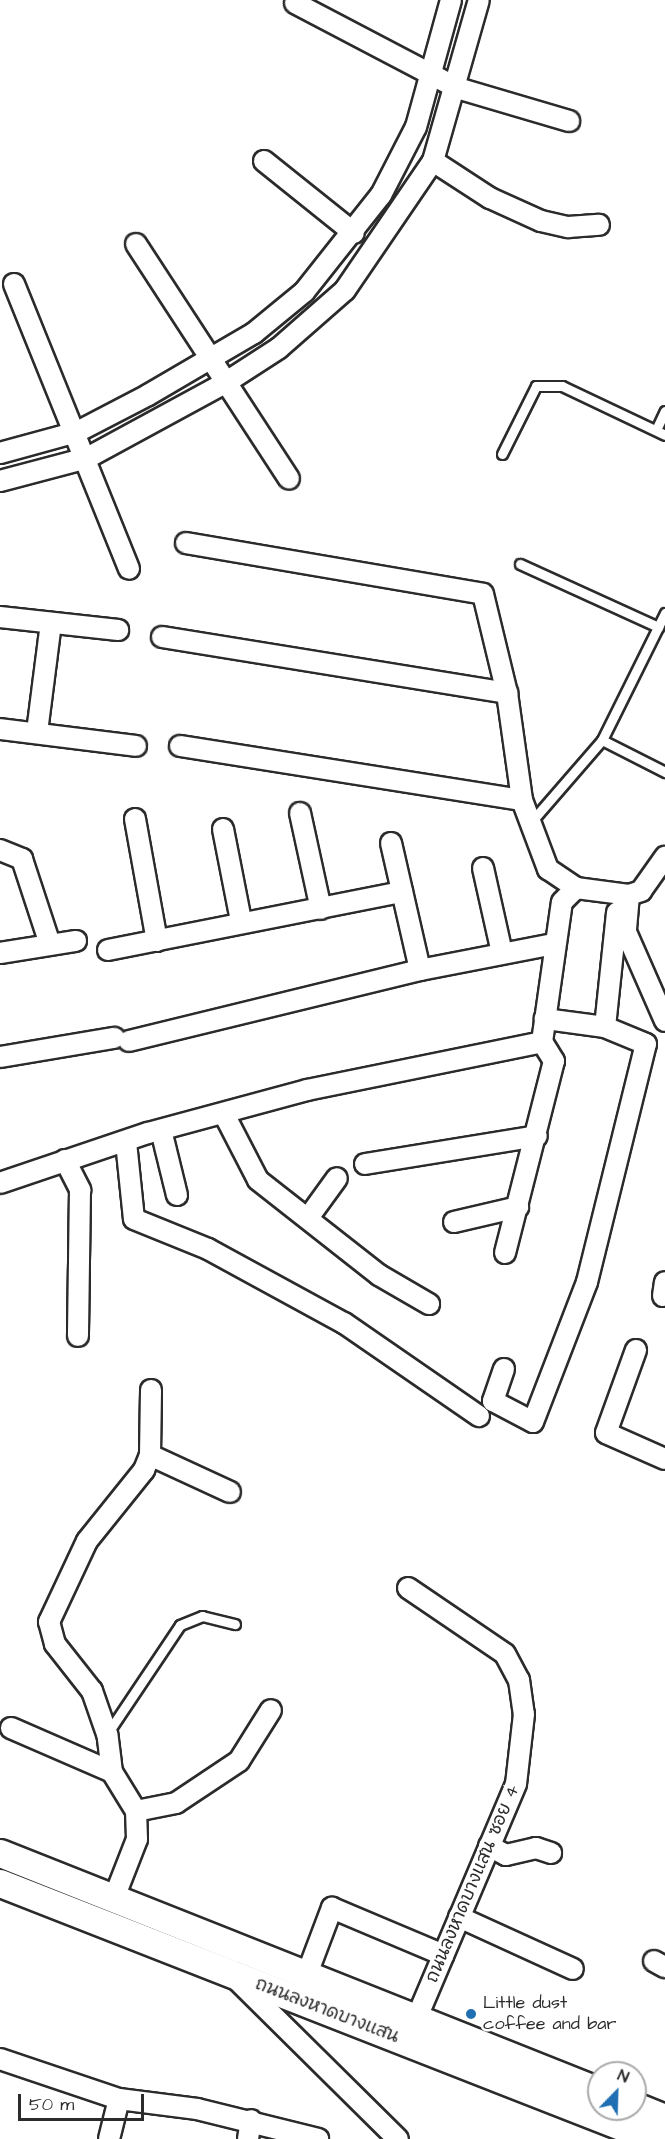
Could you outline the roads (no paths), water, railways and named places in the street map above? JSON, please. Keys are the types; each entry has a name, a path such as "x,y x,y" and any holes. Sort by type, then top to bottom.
{"main road":[{"name":"ถนนลงหาดบางแสน","path":"0,1852 587,2086"},
{"name":"ถนนลงหาดบางแสน","path":"0,1883 654,2139"},
{"path":"647,2111 665,2118"}],"street":[{"path":"0,453 77,432 254,333 303,292 354,233 381,195 416,127 434,71 451,0"},
{"path":"0,481 87,458 225,383 279,348 345,290 433,161 457,88 479,0"},
{"path":"295,3 434,71 457,88 569,121"},
{"path":"264,161 354,233"},
{"path":"433,161 490,198 541,221 568,227 599,225"},
{"path":"136,244 288,479"},
{"path":"14,284 77,432 129,570"},
{"path":"186,543 483,594 507,693 522,800 548,869 576,888 624,895 641,891 665,857"},
{"path":"0,617 118,630"},
{"path":"37,732 51,623"},
{"path":"162,637 507,693"},
{"path":"0,729 136,746"},
{"path":"180,746 522,800"},
{"path":"300,813 321,909"},
{"path":"135,819 157,941"},
{"path":"223,829 241,921"},
{"path":"391,843 420,970"},
{"path":"0,850 22,859 50,944"},
{"path":"483,868 502,953"},
{"path":"505,1253 537,1136 554,1061 542,1042 554,944 562,903 576,888"},
{"path":"108,950 241,921 321,909 402,892"},
{"path":"624,895 626,932 665,1021"},
{"path":"605,1027 624,895"},
{"path":"0,953 76,941"},
{"path":"0,1057 122,1040 420,970 554,944"},
{"path":"504,1369 493,1401 534,1422 587,1282 646,1044 605,1027 545,1019"},
{"path":"0,1183 161,1130 307,1090 542,1042"},
{"path":"224,1114 258,1180 379,1275 429,1304"},
{"path":"161,1130 177,1195"},
{"path":"365,1164 537,1136"},
{"path":"126,1142 134,1219 208,1249 344,1323 479,1416"},
{"path":"65,1160 80,1190 78,1336"},
{"path":"308,1218 337,1178"},
{"path":"454,1222 518,1207"},
{"path":"636,1350 606,1433 665,1459"},
{"path":"114,1898 137,1839 136,1811 112,1772 107,1734 92,1691 55,1644 48,1622 87,1541 150,1455 151,1390"},
{"path":"150,1455 230,1492"},
{"name":"ถนนลงหาดบางแสน ซอย 4","path":"408,1588 506,1654 519,1680 524,1714 516,1784 417,2017"},
{"path":"136,1811 176,1803 239,1761 271,1710"},
{"path":"11,1728 112,1772"},
{"path":"489,1846 506,1855 536,1848 551,1853"},
{"path":"307,1974 332,1908 444,1954"},
{"path":"459,1917 573,1969"},
{"path":"229,1972 398,2139"},
{"path":"0,2059 119,2099 250,2130 318,2139"},
{"path":"109,2139 119,2099"}],"lane":[{"path":"502,454 536,387 562,386 660,432 665,411"},
{"path":"520,564 658,627"},
{"path":"530,824 602,740 665,613"},
{"path":"602,740 665,772"},
{"path":"107,1734 180,1624 202,1616 235,1624"}],"place":[{"name":"Little dust coffee and bar","path":"471,2014"}]}
